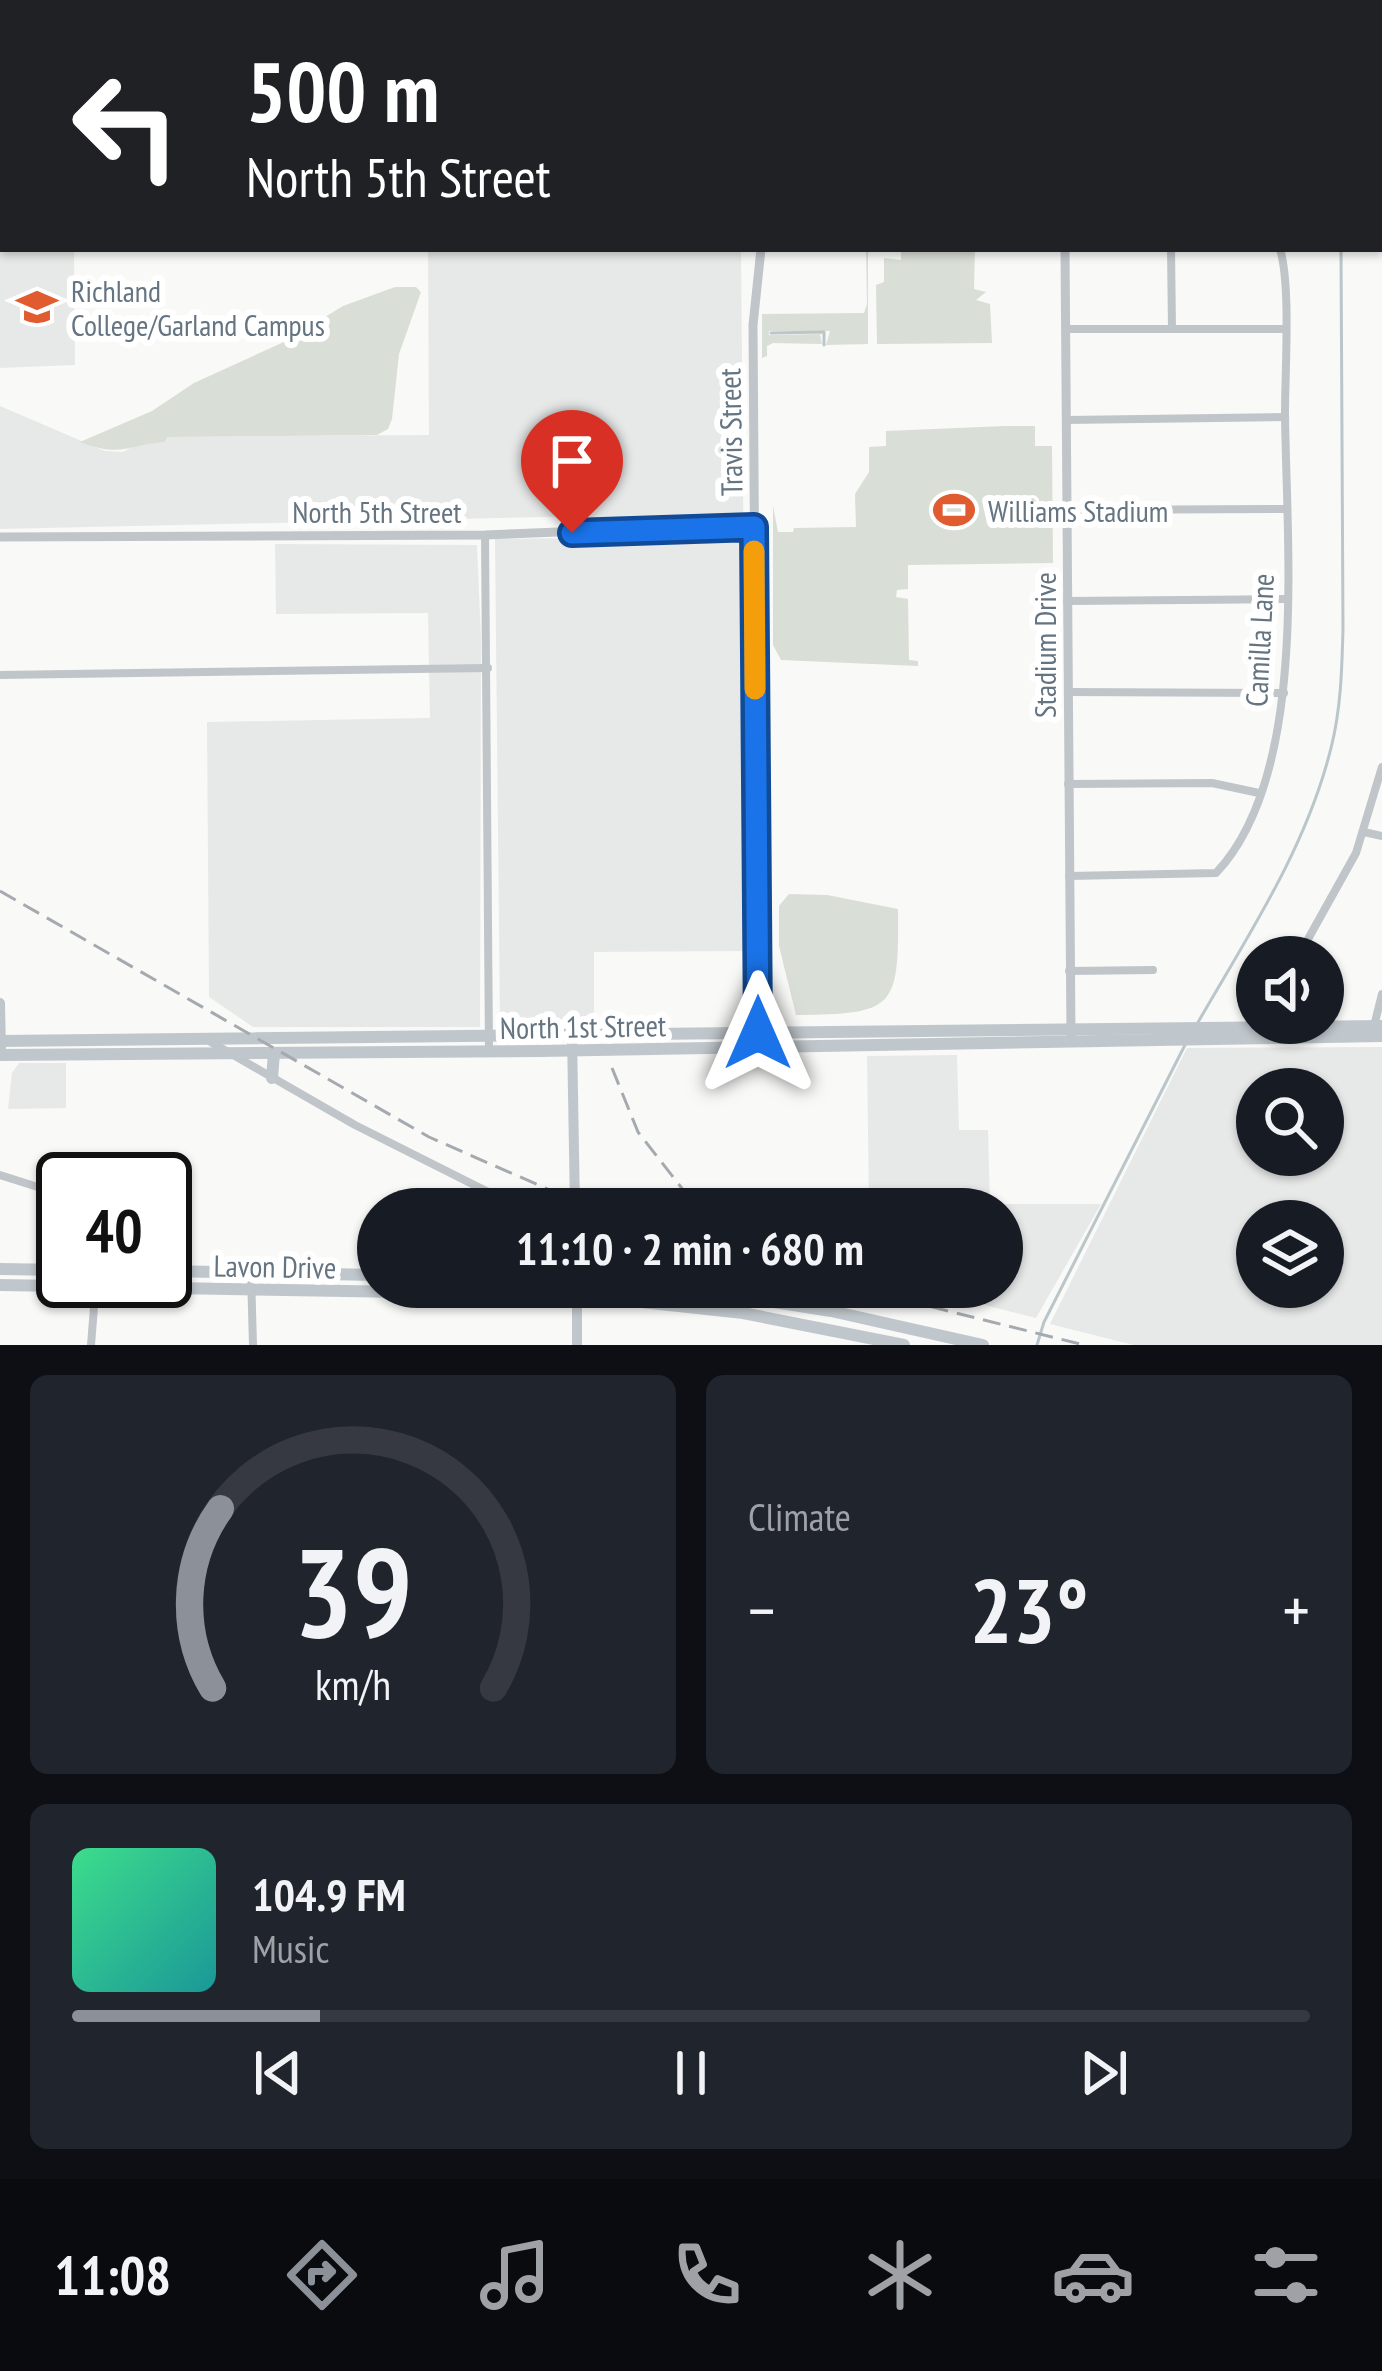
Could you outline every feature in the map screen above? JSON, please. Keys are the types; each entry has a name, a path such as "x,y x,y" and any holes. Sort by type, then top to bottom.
{"main road":[{"path":"0,1004 0,1055"},
{"name":"North 1st Street","path":"1344,1029 1379,1029"},
{"name":"North 1st Street","path":"1,1041 208,1040 489,1052 572,1043 1236,1031"},
{"name":"North 1st Street","path":"1071,1035 1126,1041 1180,1034"},
{"name":"North 1st Street","path":"0,1055 274,1053 488,1036 572,1043"},
{"path":"572,1043 575,1188"},
{"path":"272,1078 274,1053"},
{"path":"0,1268 36,1269"},
{"name":"Lavon Drive","path":"192,1272 357,1275"},
{"name":"Lavon Drive","path":"0,1285 36,1285"},
{"name":"Lavon Drive","path":"192,1288 357,1290"},
{"path":"577,1308 578,1345"},
{"name":"Lavon Drive","path":"700,1308 901,1344"},
{"path":"812,1308 983,1345"},
{"path":"772,1318 785,1309 831,1311"},
{"path":"900,1325 901,1344"}],"street":[{"name":"Travis Street","path":"758,1040 753,325 761,252"},
{"name":"Stadium Drive","path":"1065,252 1071,1035"},
{"path":"1171,252 1172,329"},
{"name":"Camilla Lane","path":"1069,876 1216,873 1230,856 1259,793 1276,740 1284,693 1288,599 1280,252"},
{"path":"1066,329 1285,329"},
{"path":"1066,420 1286,417"},
{"path":"1067,510 1286,509"},
{"name":"North 5th Street","path":"0,537 485,535 754,527"},
{"path":"485,535 489,1052"},
{"path":"1067,601 1288,599"},
{"path":"0,675 488,668"},
{"path":"1068,692 1284,693"},
{"path":"1310,936 1364,832 1382,767"},
{"path":"1068,784 1212,783 1259,793"},
{"path":"1364,832 1382,836"},
{"path":"1070,970 1153,970"},
{"path":"1379,1029 1382,994"},
{"path":"208,1040 407,1153 479,1188"},
{"path":"0,1055 0,1070"},
{"path":"0,1175 36,1186"},
{"path":"251,1273 253,1345"},
{"path":"91,1345 94,1308"}],"shaded area":[{"name":"Richland College/Garland Campus","path":"0,252 74,252 75,365 0,368"},
{"path":"428,252 741,252 747,951 594,952 594,1022 500,1025 495,539 590,538 590,516 0,529 0,406 105,451 123,452 135,445 165,442 166,437 429,435"},
{"path":"868,252 868,344 826,345 830,331 769,331 769,335 820,334 822,344 773,343 762,358 762,314 864,313"},
{"path":"901,252 975,252 974,289 986,292 976,300 990,304 992,343 877,344 876,285 884,282 884,258 901,260"},
{"path":"395,287 416,287 421,292 399,354 392,419 388,429 377,435 167,437 165,442 115,450 80,442 152,411 194,383 286,341 343,306"},
{"path":"1035,426 1035,446 1052,446 1053,563 908,565 908,589 897,590 896,597 908,599 909,660 918,661 918,666 781,660 773,645 773,506 778,532 856,527 855,494 869,472 869,447 886,446 886,431"},
{"path":"275,544 477,545 480,1027 253,1027 209,997 207,722 430,718 428,613 276,614"},
{"path":"789,894 827,895 898,909 896,968 884,999 854,1012 796,1015 779,946 779,906"},
{"path":"1382,1047 1382,1345 1133,1345 1050,1324 1187,1048"},
{"path":"957,1055 959,1130 988,1130 990,1188 869,1188 867,1056"},
{"path":"19,1063 66,1063 66,1108 8,1109 12,1073"},
{"path":"1023,1204 1101,1204 1036,1318 997,1308 1023,1308"}],"waterway":[{"path":"1197,1024 1291,856 1320,785 1334,733 1343,628 1341,252"},
{"path":"771,333 824,332 824,345"},
{"path":"1037,1345 1044,1322 1186,1043"}],"railway":[{"path":"0,891 429,1137 545,1188"},
{"path":"612,1068 638,1132 682,1188"},
{"path":"936,1308 1084,1345"}],"slow traffic":[{"path":"754,551 755,689"}],"place":[{"name":"Richland College/Garland Campus","path":"37,307"},
{"name":"Williams Stadium","path":"954,510"}],"route":[{"path":"572,533 754,527 758,1033"}]}
